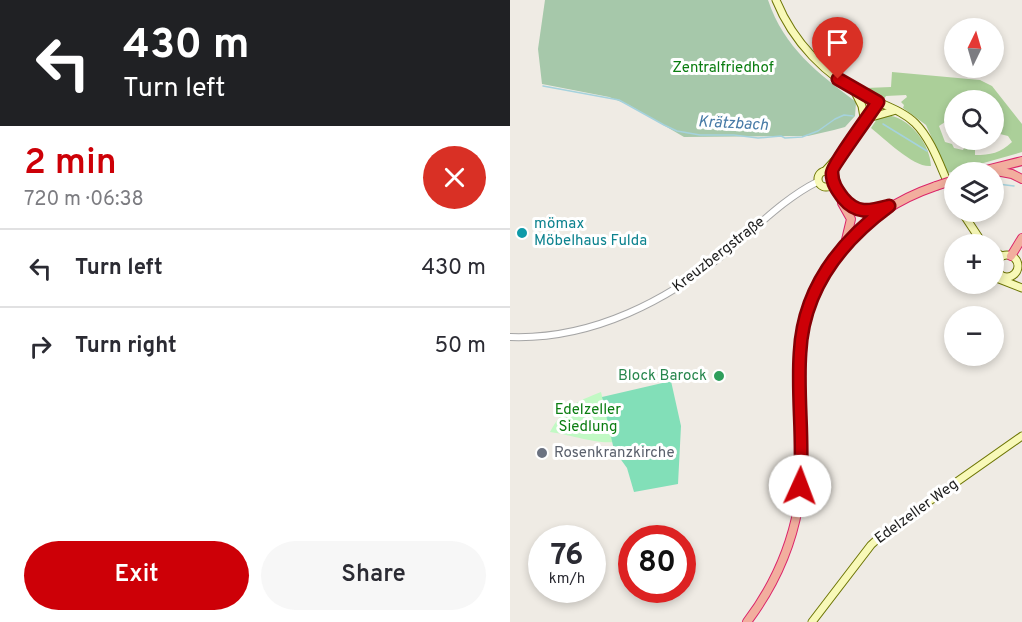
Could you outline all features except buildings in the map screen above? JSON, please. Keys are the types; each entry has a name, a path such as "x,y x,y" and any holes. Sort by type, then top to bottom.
{"highway":[{"path":"1004,165 1022,159"},
{"path":"1004,173 1012,174 1022,180"},
{"path":"747,622 778,572 794,527 801,472 799,372 801,337 808,309 819,283 845,244 889,206 909,195 944,183"},
{"path":"831,185 857,210 866,212 889,206"},
{"path":"831,185 848,210 851,219 845,244"},
{"path":"1010,257 1022,240"}],"main road":[{"path":"776,0 788,25 801,44 825,69 854,90 909,118 920,129 944,175"},
{"path":"854,90 866,121 884,112 896,111"},
{"name":"Kreuzbergstraße","path":"817,182 819,174 828,172 844,152 878,102"},
{"path":"817,182 820,186 831,185 834,178 828,172"},
{"path":"1004,255 1010,257 1022,278"},
{"path":"1004,258 1010,257"},
{"path":"1011,276 1017,270"},
{"path":"1004,275 1011,276 1022,286"},
{"path":"1004,281 1022,286"},
{"name":"Edelzeller Weg","path":"812,622 884,533 1022,436"}],"street":[{"name":"Kreuzbergstraße","path":"510,337 541,336 574,331 606,322 652,303 705,269 792,198 817,182"}],"green space":[{"name":"Zentralfriedhof","path":"545,0 768,0 783,32 793,46 828,81 856,102 855,116 845,127 808,136 684,137 629,105 609,97 542,84 538,49"},
{"path":"892,72 980,80 995,90 944,90 944,123 939,126 944,139 944,150 975,150 975,155 986,155 1004,150 1012,142 1008,136 1004,135 1004,101 1022,124 1022,152 987,162 944,162 944,164 926,125 903,108 904,105 901,102 907,97 906,95 886,96 884,99 865,91 866,88 891,87"},
{"path":"886,115 911,126 927,149 931,166 908,158 871,128 877,119"},
{"path":"671,381 681,426 678,484 634,492 627,468 614,450 602,397"},
{"name":"Edelzeller Siedlung","path":"601,392 613,442 599,442 550,432 560,416 571,406"}],"waterway":[{"name":"Krätzbach","path":"543,86 619,100 677,131 700,135 758,138 802,137 818,131 844,115 853,116"},
{"name":"Krätzbach","path":"883,124 927,151"},
{"name":"Krätzbach","path":"1004,185 1014,186"}],"place":[{"name":"mömax Möbelhaus Fulda","path":"522,233"},
{"name":"Block Barock","path":"719,376"},
{"name":"Rosenkranzkirche","path":"542,453"}],"route":[{"path":"800,486 799,372 801,337 808,309 819,283 838,252 856,232 889,206 866,212 857,210 850,206 833,184 833,169 878,102 838,79"}]}
